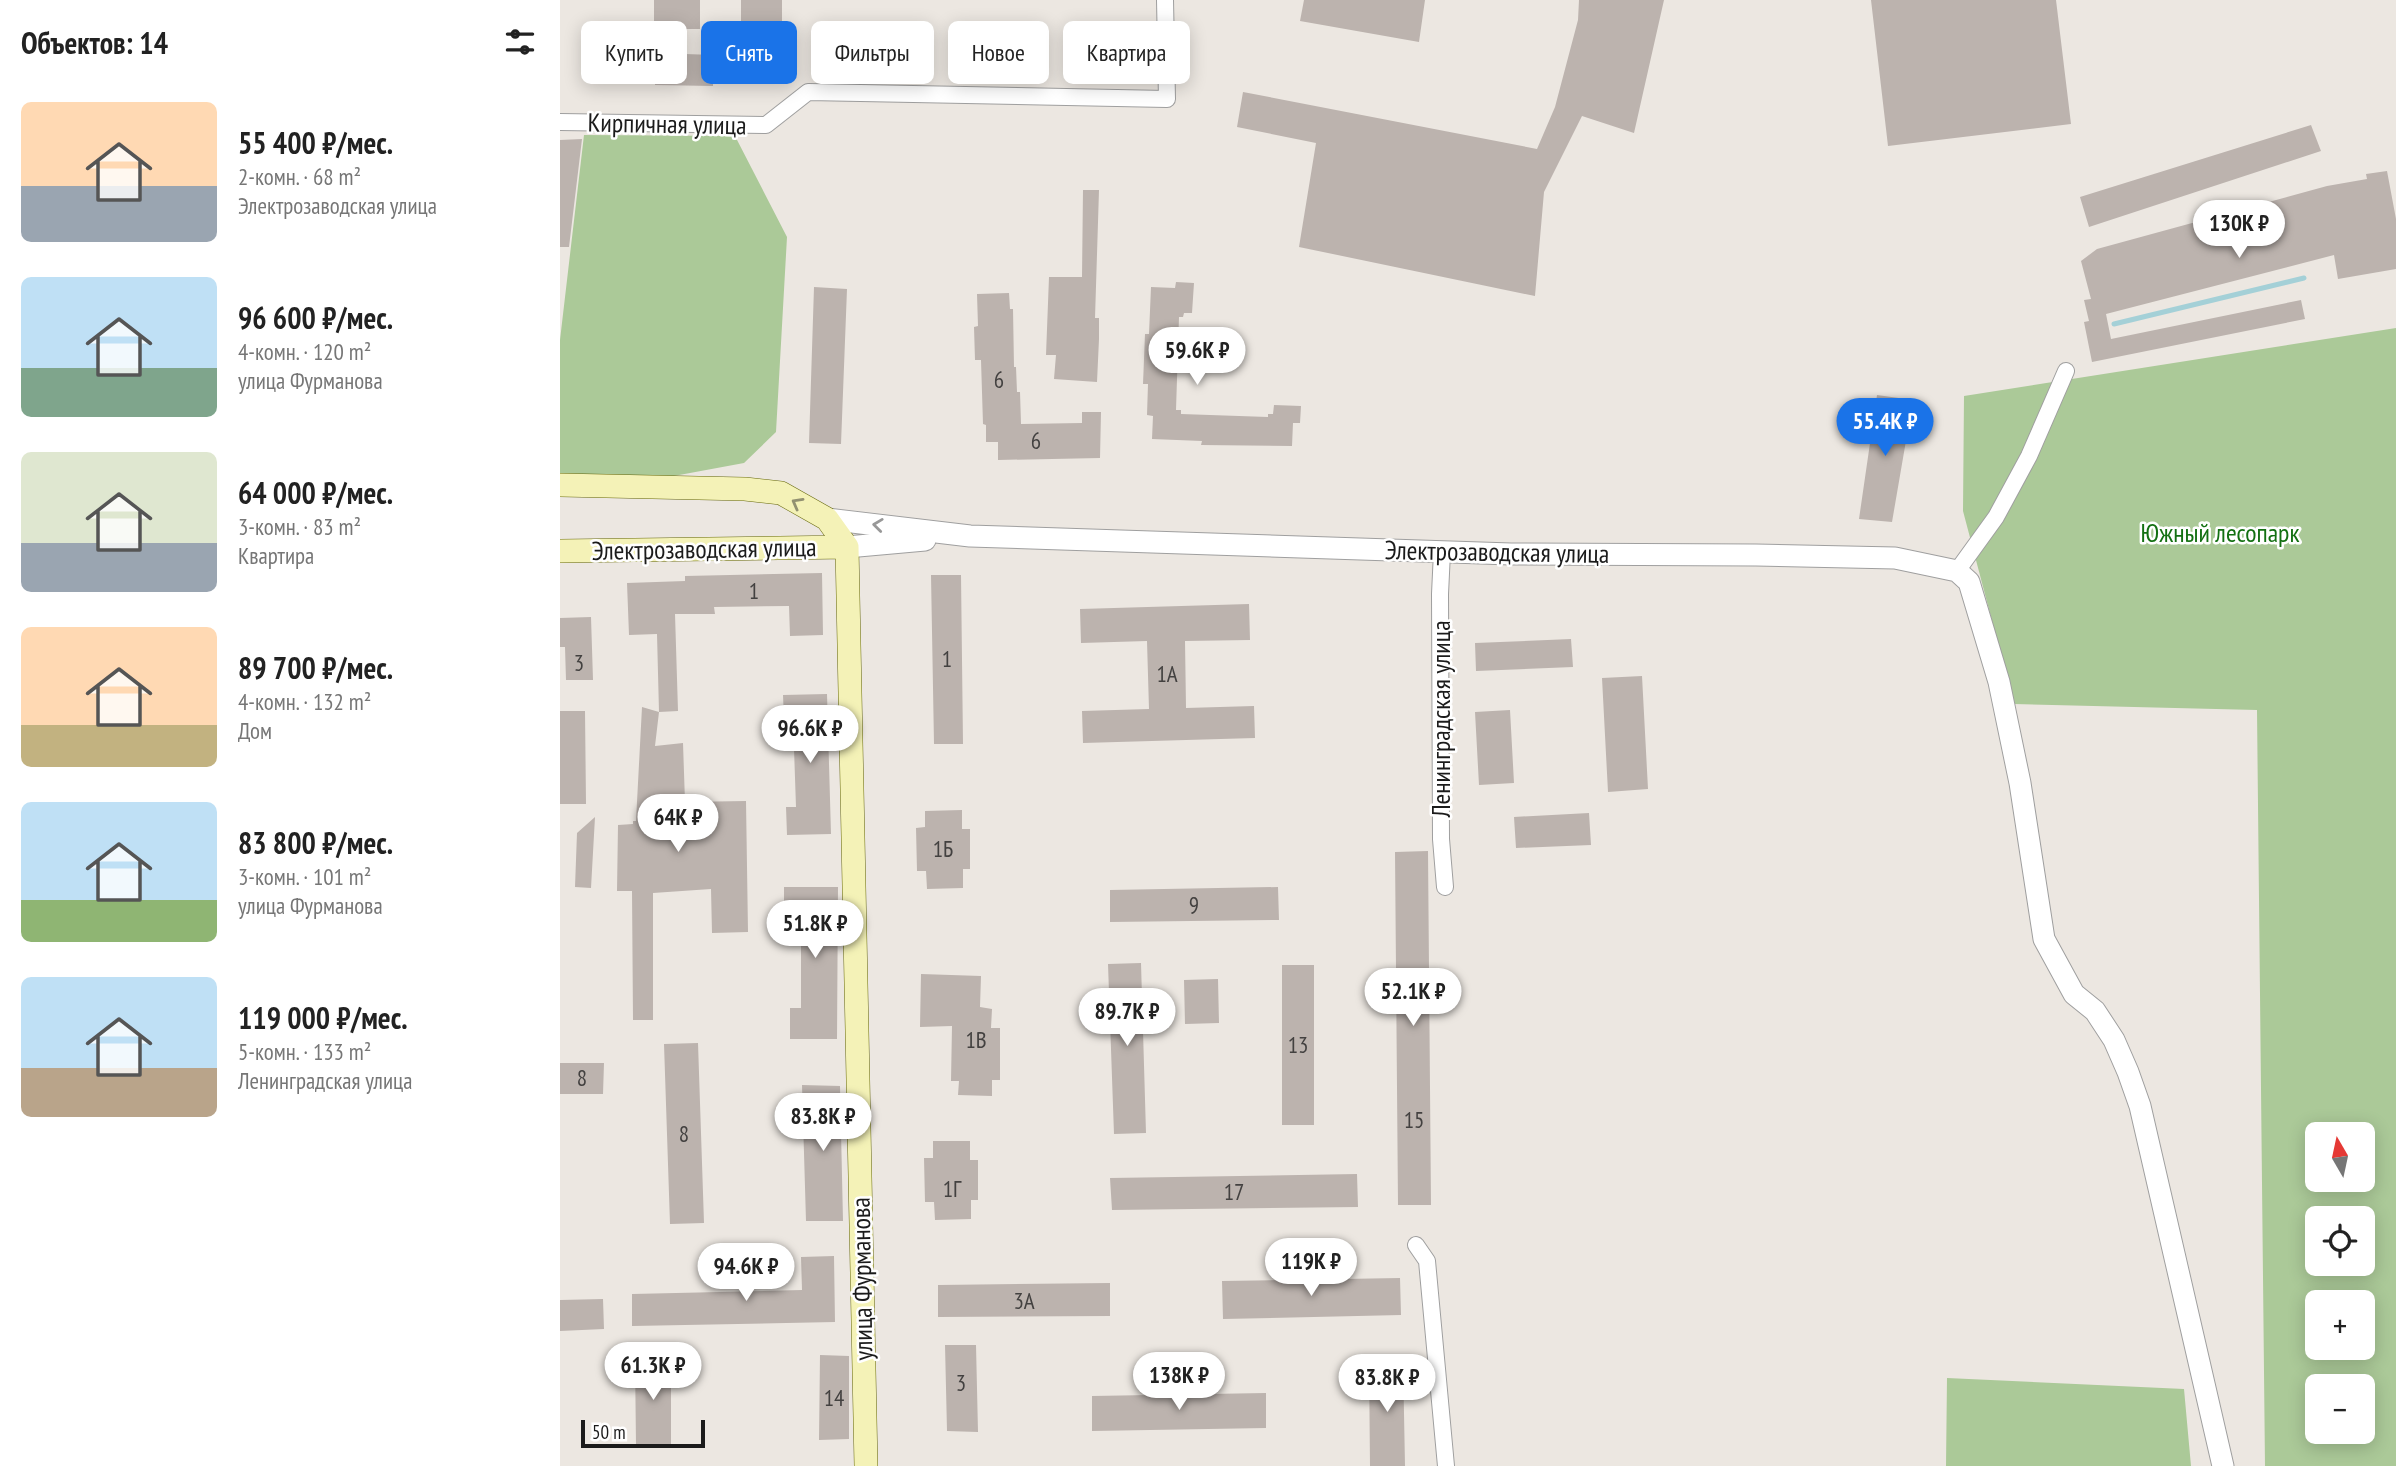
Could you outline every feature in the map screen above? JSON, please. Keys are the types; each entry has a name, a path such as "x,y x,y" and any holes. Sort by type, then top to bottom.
{"main road":[{"name":"Электрозаводская улица","path":"560,485 745,489 781,493 827,519 847,547"},
{"name":"Электрозаводская улица","path":"560,551 847,547"},
{"name":"улица Фурманова","path":"847,547 866,1466"}],"street":[{"name":"Кирпичная улица","path":"560,122 766,125 808,92 1167,99 1165,0"},
{"path":"2066,371 2028,456 1996,517 1957,571 1969,582 1999,682 2020,783 2044,939 2074,994 2095,1011 2105,1025 2129,1072 2143,1118 2223,1466"},
{"name":"Электрозаводская улица","path":"827,519 970,536 1441,552 1895,558 1957,571"},
{"name":"Электрозаводская улица","path":"847,547 970,536"},
{"name":"Ленинградская улица","path":"1441,552 1441,825 1445,887"},
{"path":"1416,1245 1427,1261 1446,1466"}],"green space":[{"path":"584,135 735,136 787,237 776,432 744,463 663,478 560,480 560,340"},
{"name":"Южный лесопарк","path":"2396,328 2396,1466 2265,1466 2257,710 2014,704 1963,511 1964,396"},
{"path":"1947,1378 2184,1389 2191,1466 1946,1466"}],"building":[{"path":"654,0 700,0 700,29 687,29 687,21 654,21"},
{"path":"741,0 782,0 782,21 741,21"},
{"path":"1304,0 1425,0 1419,42 1300,21"},
{"path":"1579,0 1664,0 1634,133 1582,116 1544,192 1535,296 1299,247 1316,143 1237,127 1243,92 1537,149 1555,107 1578,20"},
{"path":"1871,0 2056,0 2071,124 1888,146"},
{"path":"687,54 701,55 701,84 713,84 713,86 655,85 687,84"},
{"path":"2311,125 2321,151 2089,227 2080,197"},
{"path":"582,139 569,247 560,247 560,140"},
{"path":"2387,171 2396,219 2396,269 2338,279 2334,255 2106,314 2111,339 2301,300 2305,319 2092,362 2084,322 2089,321 2084,300 2091,299 2081,261 2097,249 2327,186 2367,179 2366,174"},
{"path":"1083,190 1099,190 1095,318 1099,318 1097,382 1054,379 1056,355 1046,355 1049,277 1082,277"},
{"path":"1176,282 1194,283 1192,313 1184,313 1183,317 1179,317 1176,410 1181,410 1181,414 1268,417 1268,414 1273,414 1274,405 1301,406 1300,423 1293,423 1292,446 1201,445 1202,441 1152,439 1153,416 1147,415 1148,384 1143,384 1145,334 1149,334 1151,287 1175,288"},
{"path":"814,287 847,289 841,444 809,443"},
{"path":"1009,293 1010,309 1013,309 1014,367 1017,392 1020,392 1021,424 1082,423 1082,412 1101,412 1100,458 998,460 998,442 986,442 981,360 975,360 977,294"},
{"path":"1877,395 1913,400 1892,522 1859,519"},
{"path":"822,573 823,635 790,636 789,606 714,607 715,614 675,614 678,711 659,712 657,634 629,635 627,583 685,581 685,576"},
{"path":"931,575 961,575 963,744 934,744"},
{"path":"1249,604 1250,640 1185,641 1186,708 1254,706 1255,738 1083,743 1082,711 1149,709 1147,641 1081,643 1080,609"},
{"path":"591,617 593,680 566,680 565,647 560,647 560,618"},
{"path":"1571,639 1573,667 1476,671 1475,643"},
{"path":"1642,676 1648,789 1608,792 1602,678"},
{"path":"827,694 831,834 787,835 786,807 796,807 793,719 784,719 783,695"},
{"path":"642,707 659,712 655,746 683,743 685,802 746,801 748,932 712,933 711,889 653,893 653,1020 633,1020 632,891 617,891 618,825 633,824 633,821 636,821"},
{"path":"1510,710 1514,783 1479,785 1475,712"},
{"path":"560,711 585,711 586,804 560,804"},
{"path":"962,810 962,829 970,829 970,869 963,869 963,888 927,889 926,871 917,871 916,828 925,827 925,811"},
{"path":"1589,813 1591,845 1516,848 1514,817"},
{"path":"595,817 591,888 575,887 577,833"},
{"path":"1428,851 1431,1205 1398,1205 1395,852"},
{"path":"784,887 838,887 837,1039 790,1039 790,1008 801,1008 801,925 784,925"},
{"path":"1278,887 1279,920 1110,922 1110,890"},
{"path":"1141,963 1146,1133 1114,1134 1108,964"},
{"path":"1282,965 1314,965 1314,1125 1282,1125"},
{"path":"921,974 981,976 980,1007 992,1009 991,1028 1000,1028 1000,1080 992,1080 992,1096 958,1095 959,1081 951,1081 952,1026 920,1027"},
{"path":"1218,979 1219,1023 1185,1024 1184,980"},
{"path":"698,1043 704,1223 670,1224 664,1044"},
{"path":"560,1063 604,1063 603,1094 560,1094"},
{"path":"802,1085 840,1086 843,1221 806,1221"},
{"path":"933,1141 970,1141 970,1160 978,1160 978,1200 971,1200 971,1219 935,1220 934,1202 925,1202 924,1158 933,1158"},
{"path":"1357,1174 1358,1207 1112,1210 1110,1178"},
{"path":"834,1256 835,1322 632,1326 632,1294 802,1290 801,1257"},
{"path":"1400,1278 1401,1315 1223,1319 1222,1281"},
{"path":"1110,1283 1110,1316 938,1317 938,1285"},
{"path":"603,1299 604,1329 560,1331 560,1300"},
{"path":"945,1345 976,1345 978,1432 947,1431"},
{"path":"820,1355 849,1356 849,1439 819,1440"},
{"path":"671,1358 671,1445 636,1445 635,1359"},
{"path":"1369,1361 1403,1361 1405,1466 1370,1466"},
{"path":"1266,1393 1266,1428 1092,1431 1092,1396"}],"waterway":[{"path":"2114,324 2304,278"}]}
